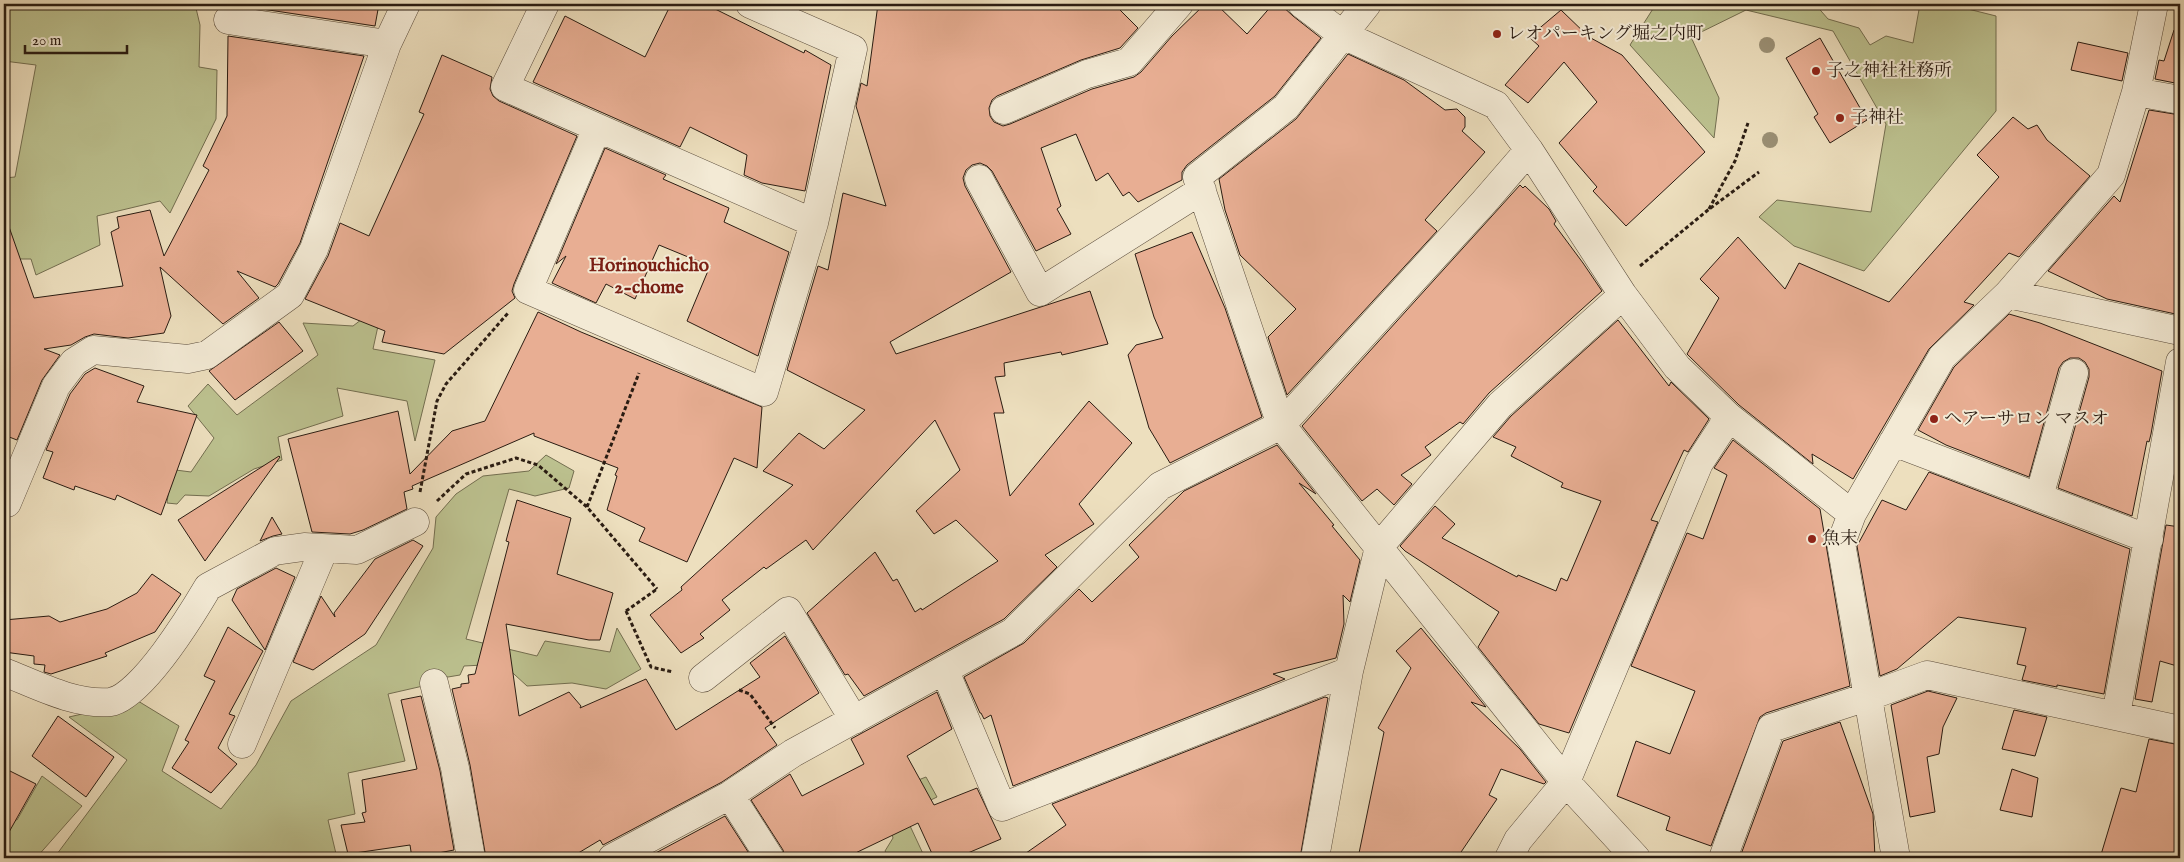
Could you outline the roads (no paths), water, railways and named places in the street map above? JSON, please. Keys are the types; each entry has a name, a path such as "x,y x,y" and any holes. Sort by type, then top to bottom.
{"street":[{"path":"7,504 12,468 56,386 74,362 93,350 188,359 206,355 290,295 314,249 387,44 406,4"},
{"path":"545,4 505,87 814,223"},
{"path":"597,128 528,290 764,392 814,223 853,49 750,4"},
{"path":"1004,110 1087,74 1129,62 1179,4"},
{"path":"1302,4 1342,35 1496,104 1529,150 1620,290 1677,367 1729,417 1852,514"},
{"path":"1367,4 1286,107 1197,177 1281,425 1566,782 1636,858"},
{"path":"1896,858 1841,543 1852,514 1942,357 2008,294 2111,175 2136,92 2154,4"},
{"path":"228,20 387,44"},
{"path":"2136,92 2180,100"},
{"path":"612,858 730,795 793,753 1013,632 1160,486 1281,425 1478,210 1529,150"},
{"path":"979,179 1040,292 1202,190"},
{"path":"1315,858 1349,671 1379,548 1500,406 1620,290"},
{"path":"2008,294 2180,331"},
{"path":"2116,715 2180,362"},
{"path":"2039,498 2074,373"},
{"path":"1509,858 1518,840 1566,782 1698,463 1729,417"},
{"path":"1893,442 2149,539"},
{"path":"4,672 85,701 112,702 132,690 148,676 208,587 275,551 304,548 357,550 415,522"},
{"path":"242,744 324,549"},
{"path":"703,678 788,612 854,720"},
{"path":"944,671 1002,807 1349,671"},
{"path":"1723,858 1771,728 1867,698 1927,675 2180,730"},
{"path":"434,683 455,768 471,858"},
{"path":"730,795 770,858"}],"place":[{"name":"レオパーキング堀之内町","path":"1497,34"},
{"name":"子之神社社務所","path":"1816,71"},
{"name":"子神社","path":"1840,118"},
{"name":"ヘアーサロン マスオ","path":"1934,419"},
{"name":"魚末","path":"1812,539"}],"district":[{"name":"Horinouchicho 2-chome","path":"649,277"}]}
